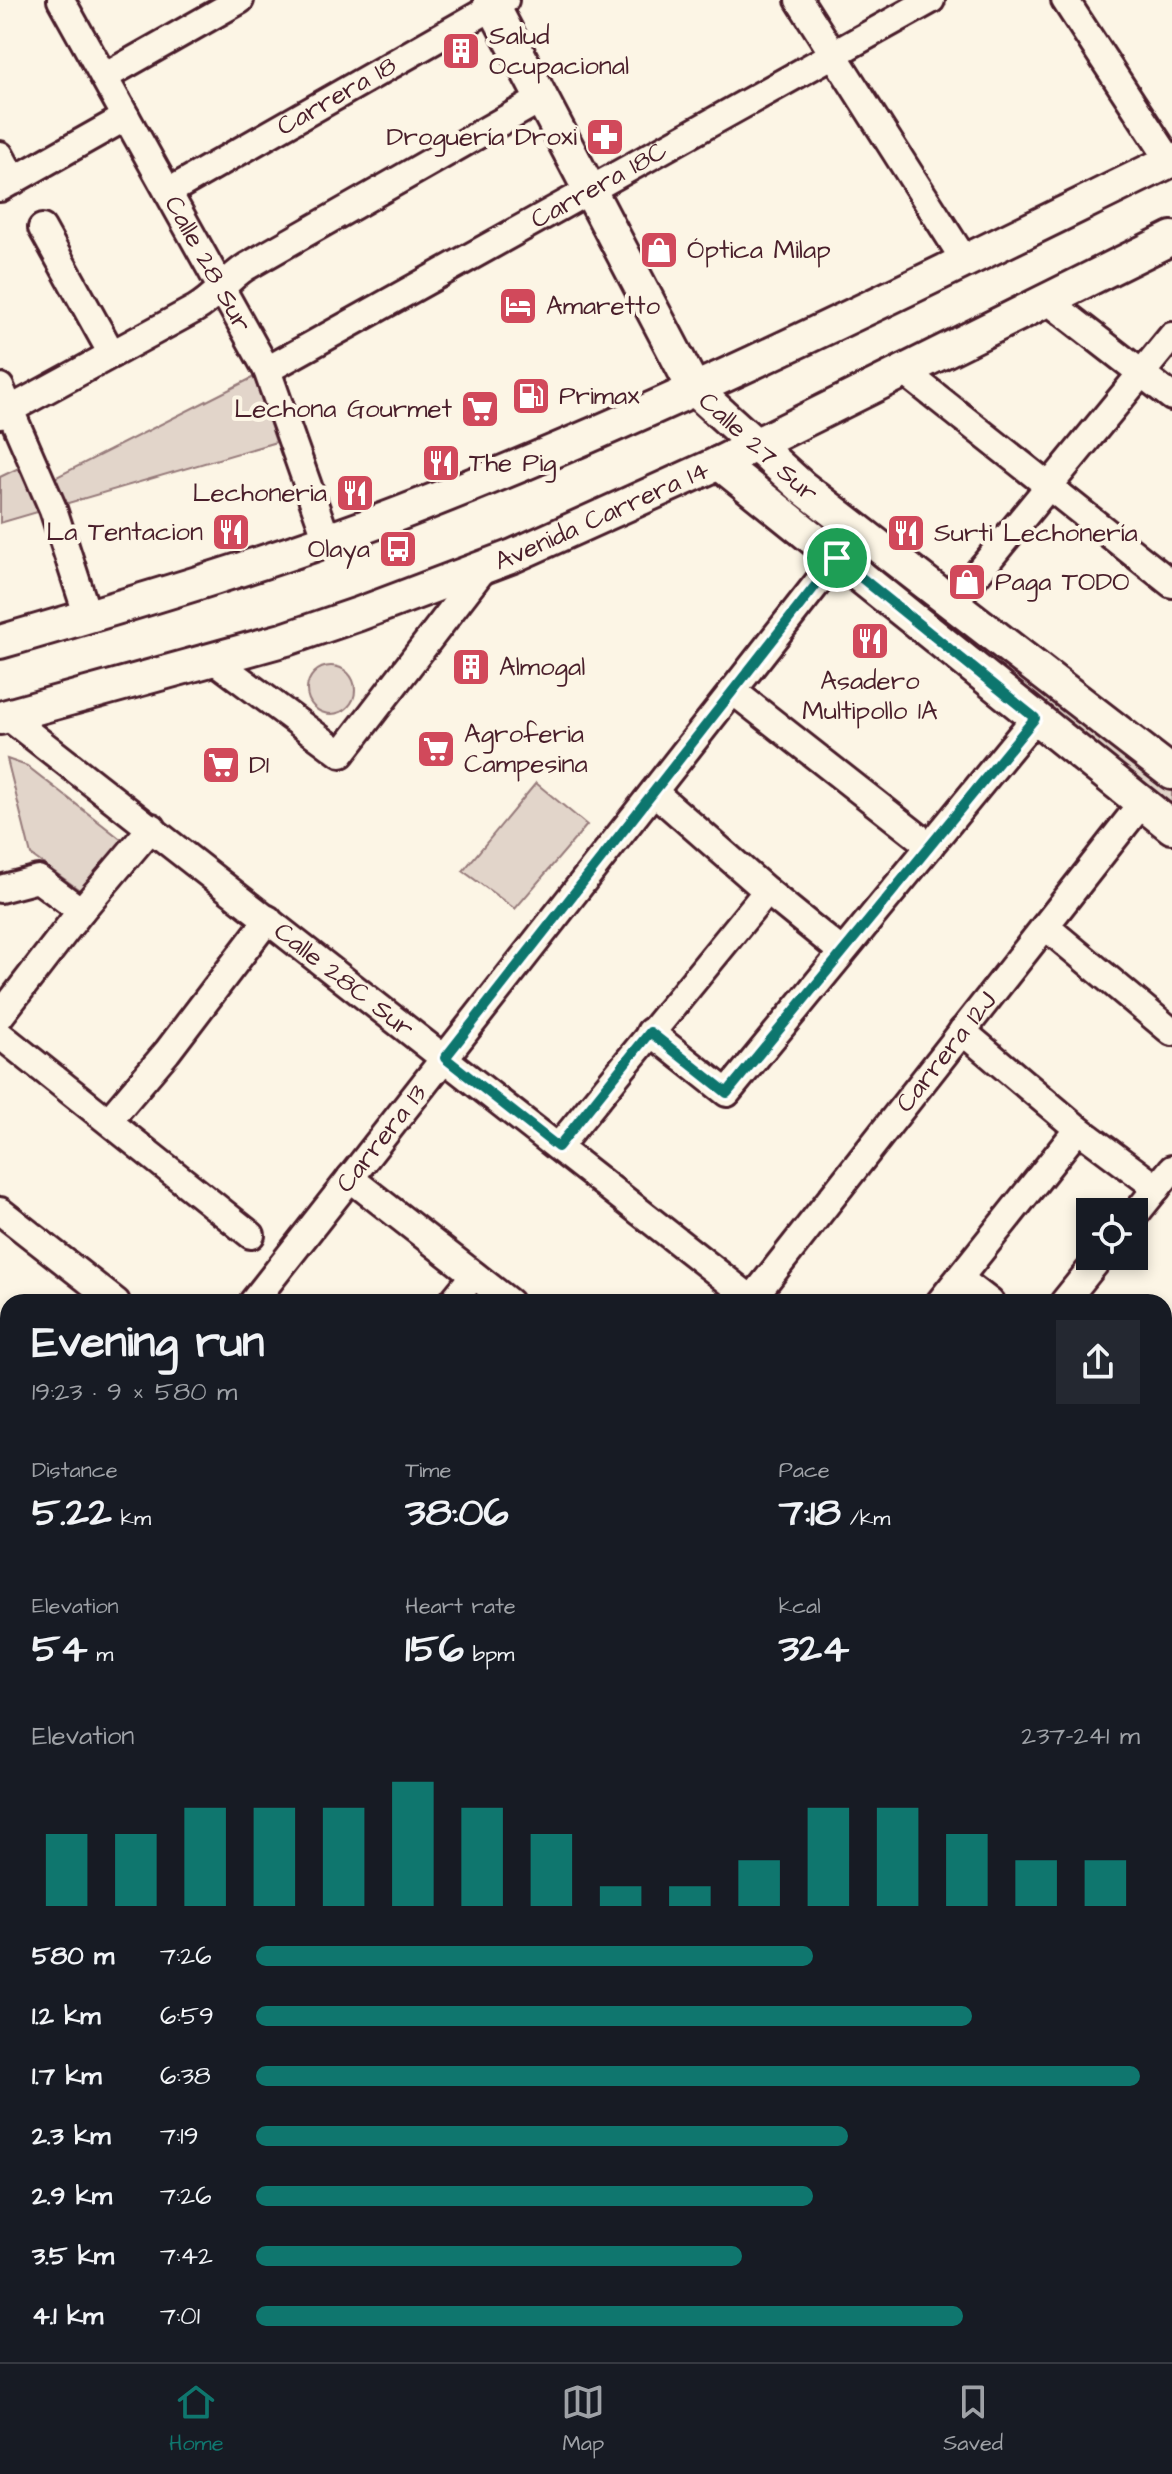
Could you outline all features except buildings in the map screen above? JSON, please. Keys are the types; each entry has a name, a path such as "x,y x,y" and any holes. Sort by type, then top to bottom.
{"main road":[{"name":"Calle 27 Sur","path":"496,2 541,99 694,389 802,487 1172,773"},
{"path":"0,642 194,585 419,506 694,389 1171,160"},
{"name":"Avenida Carrera 14","path":"4,717 214,660 359,614 484,568 719,463 1172,238"},
{"name":"Calle 27 Sur","path":"719,463 1172,827"}],"street":[{"name":"Calle 28 Sur","path":"61,0 267,370 327,540"},
{"path":"104,77 240,0"},
{"path":"799,0 965,261"},
{"name":"Carrera 18C","path":"267,370 931,0"},
{"path":"1065,0 1171,160"},
{"name":"Carrera 18","path":"168,192 496,2"},
{"path":"88,617 53,509 4,404 112,354 204,304 246,267 541,99"},
{"path":"0,155 7,184 126,117"},
{"path":"42,228 112,354"},
{"path":"1047,300 1172,397"},
{"path":"953,603 1172,336"},
{"path":"905,372 1172,584"},
{"name":"Carrera 13","path":"259,1294 837,558"},
{"path":"214,660 341,754 484,568"},
{"path":"733,691 930,846"},
{"name":"Calle 28C Sur","path":"4,717 152,827 745,1294"},
{"path":"650,1032 727,1093 1035,718"},
{"path":"654,792 842,952"},
{"name":"Carrera 12J","path":"759,1294 1141,804"},
{"path":"0,1016 81,911 152,827"},
{"path":"0,889 38,879 81,911"},
{"path":"558,1147 767,891"},
{"path":"110,1119 167,1052 268,919"},
{"path":"1045,926 1172,1032"},
{"path":"962,1031 1078,1129 1164,1178 1148,1198"},
{"path":"0,1035 110,1119 251,1235"},
{"path":"947,1294 1078,1129"},
{"path":"350,1178 499,1294"},
{"path":"0,1211 106,1294"},
{"path":"1070,1294 1090,1270"},
{"path":"459,1294 474,1275"},
{"path":"960,1279 980,1294"}],"shaded area":[{"path":"254,377 276,442 0,523 0,477 33,461 43,484"},
{"path":"880,556 1172,784 1172,809 868,571"},
{"path":"331,666 348,673 355,690 348,707 331,714 314,707 307,690 314,673"},
{"path":"7,759 27,766 127,844 85,894 31,855"},
{"path":"536,783 587,825 515,909 463,871"}],"place":[{"name":"Salud Ocupacional","path":"461,51"},
{"name":"Droguería Droxi","path":"605,137"},
{"name":"Óptica Milap","path":"659,250"},
{"name":"Amaretto","path":"518,306"},
{"name":"Primax","path":"531,396"},
{"name":"Lechona Gourmet","path":"480,409"},
{"name":"The Pig","path":"441,463"},
{"name":"Lechoneria","path":"355,493"},
{"name":"La Tentacion","path":"231,532"},
{"name":"Surti Lechonería","path":"906,533"},
{"name":"Olaya","path":"398,549"},
{"name":"Paga TODO","path":"967,582"},
{"name":"Asadero Multipollo 1A","path":"870,641"},
{"name":"Almogal","path":"471,667"},
{"name":"Agroferia Campesina","path":"436,749"},
{"name":"D1","path":"221,765"}],"route":[{"path":"837,558 1035,718 727,1093 650,1032 558,1147 445,1058 837,558"}]}
